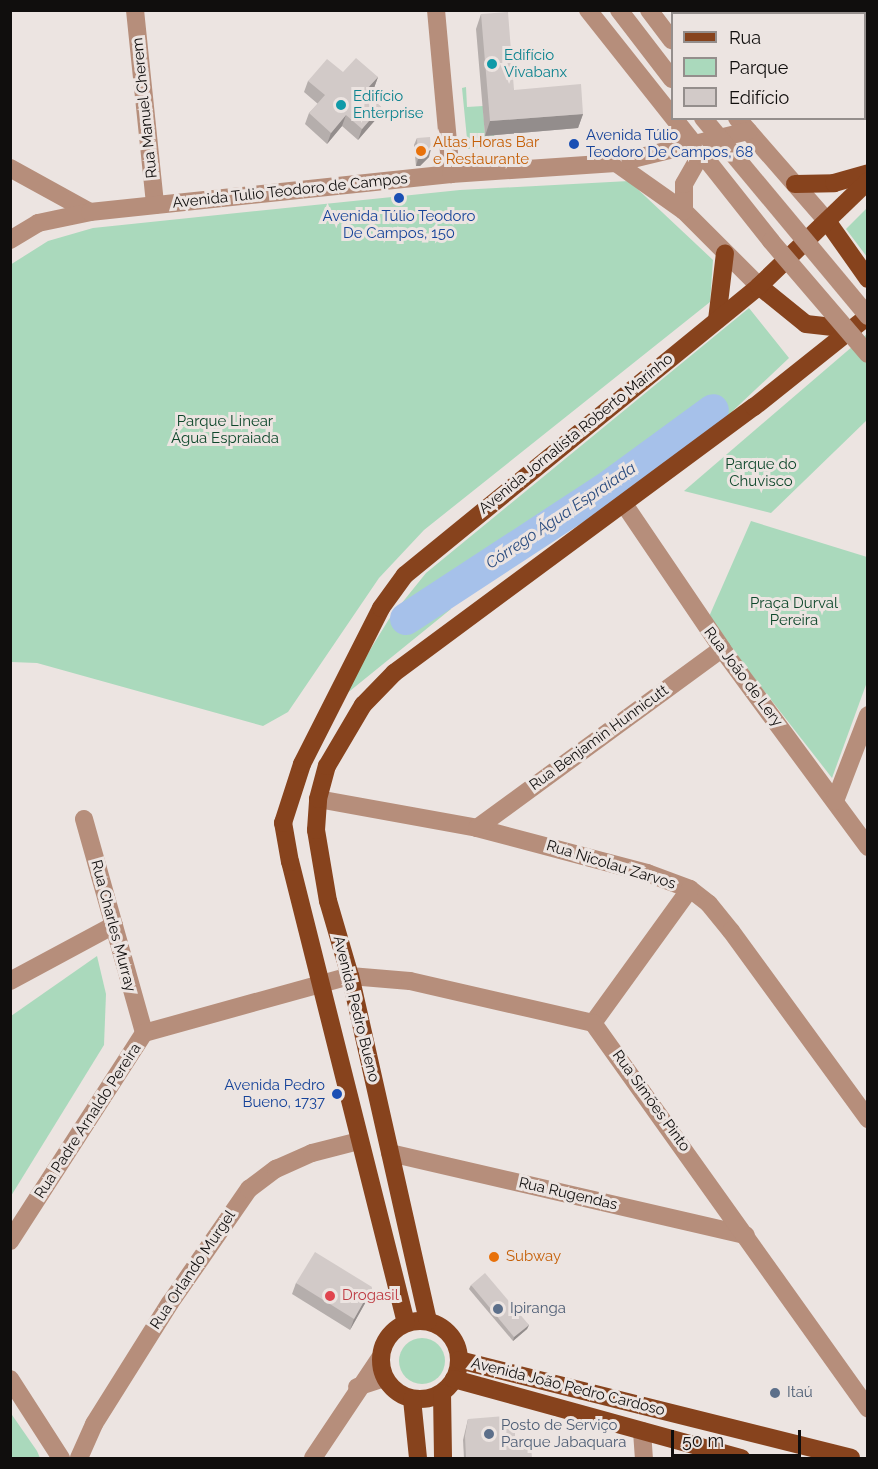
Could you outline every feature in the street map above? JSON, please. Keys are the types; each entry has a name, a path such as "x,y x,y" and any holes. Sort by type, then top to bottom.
{"main road":[{"path":"795,184 834,183 867,173"},
{"name":"Avenida Jornalista Roberto Marinho","path":"323,717 381,608 405,574 759,286 867,181"},
{"path":"827,221 867,279"},
{"path":"717,320 725,254"},
{"path":"759,286 806,324 851,329"},
{"path":"624,504 867,316"},
{"name":"Avenida Pedro Bueno","path":"428,1321 350,976 322,866 316,830 318,799 340,738 363,705 431,642 624,504"},
{"name":"Avenida Pedro Bueno","path":"323,717 302,764 283,823 320,984 406,1323"},
{"path":"443,1458 448,1386 459,1360 453,1338 428,1321 406,1323 388,1336 380,1358 385,1378 393,1389 412,1399 448,1386"},
{"name":"Avenida João Pedro Cardoso","path":"459,1360 810,1453 851,1458"},
{"name":"Avenida João Pedro Cardoso","path":"448,1386 642,1431 741,1458"},
{"path":"412,1399 418,1458"}],"street":[{"name":"Rua Manuel Cherem","path":"135,10 155,205"},
{"path":"436,10 451,174"},
{"path":"588,10 671,115"},
{"path":"619,10 671,78"},
{"path":"649,10 671,39"},
{"path":"675,120 771,241 867,354"},
{"path":"705,120 867,316"},
{"name":"Avenida Tulio Teodoro de Campos","path":"10,240 38,223 90,212 451,174 616,162 708,142 742,125"},
{"path":"742,125 827,221"},
{"path":"684,212 684,184 708,142"},
{"path":"616,162 684,212 759,286"},
{"path":"10,168 90,212"},
{"name":"Rua João de Lery","path":"624,504 722,649 867,847"},
{"name":"Rua Benjamin Hunnicutt","path":"477,828 722,649"},
{"path":"835,801 867,715"},
{"name":"Rua Nicolau Zarvos","path":"318,799 477,828 647,873 690,889 709,904 731,931 867,1119"},
{"name":"Rua Charles Murray","path":"84,819 144,1033"},
{"path":"320,984 350,976 411,981 593,1023 690,889"},
{"path":"10,981 114,925"},
{"name":"Rua Padre Arnaldo Pereira","path":"10,1241 144,1033 320,984"},
{"name":"Rua Simões Pinto","path":"593,1023 746,1234 867,1409"},
{"name":"Rua Orlando Murgel","path":"79,1458 94,1424 170,1303 249,1189 276,1169 322,1150 359,1141"},
{"name":"Rua Rugendas","path":"390,1153 746,1234"},
{"path":"312,1458 357,1387 380,1358"},
{"path":"357,1387 385,1378"},
{"path":"10,1379 62,1458"},
{"path":"642,1431 644,1458"}],"green space":[{"path":"466,87 467,107 483,106 485,136 494,135 495,148 468,149 462,88"},
{"name":"Parque Linear Água Espraiada","path":"629,181 713,260 710,302 424,530 379,578 288,712 263,726 37,663 11,662 10,265 48,241 93,228 460,190"},
{"path":"867,208 867,257 846,229"},
{"path":"749,308 789,358 722,421 706,402 575,498 401,609 412,629 443,606 451,609 340,699 389,619 426,573"},
{"name":"Parque do Chuvisco","path":"867,334 867,420 771,513 684,491"},
{"name":"Praça Durval Pereira","path":"751,521 867,557 867,682 832,778 708,619"},
{"path":"97,956 106,994 104,1045 11,1196 11,1016"},
{"path":"422,1338 438,1345 445,1361 438,1377 422,1384 406,1377 399,1361 406,1345"},
{"path":"10,1412 37,1451 40,1458 11,1458"}],"building":[{"name":"Edifício Vivabanx","path":"508,12 514,90 581,84 583,114 490,121 481,14"},
{"name":"Edifício Enterprise","path":"356,58 378,77 364,92 381,107 362,129 346,115 331,133 309,113 325,95 308,81 327,59 343,72"},
{"path":"430,137 431,149 423,158 418,159 417,138"},
{"name":"Drogasil","path":"315,1252 372,1287 354,1319 296,1283"},
{"name":"Ipiranga","path":"485,1273 529,1325 514,1337 471,1285"},
{"name":"Posto de Serviço Parque Jabaquara","path":"505,1416 515,1425 515,1445 531,1446 532,1458 466,1458 465,1436 468,1419"}],"waterway":[{"name":"Córrego Água Espraiada","path":"406,619 612,484 713,410"}],"place":[{"name":"Edifício Vivabanx","path":"492,64"},
{"name":"Edifício Enterprise","path":"341,105"},
{"name":"Avenida Túlio Teodoro De Campos, 68","path":"574,144"},
{"name":"Altas Horas Bar e Restaurante","path":"421,151"},
{"name":"Avenida Túlio Teodoro De Campos, 150","path":"399,198"},
{"name":"Avenida Pedro Bueno, 1737","path":"337,1094"},
{"name":"Subway","path":"494,1257"},
{"name":"Drogasil","path":"330,1296"},
{"name":"Ipiranga","path":"498,1309"},
{"name":"Itaú","path":"775,1393"},
{"name":"Posto de Serviço Parque Jabaquara","path":"489,1434"}]}
